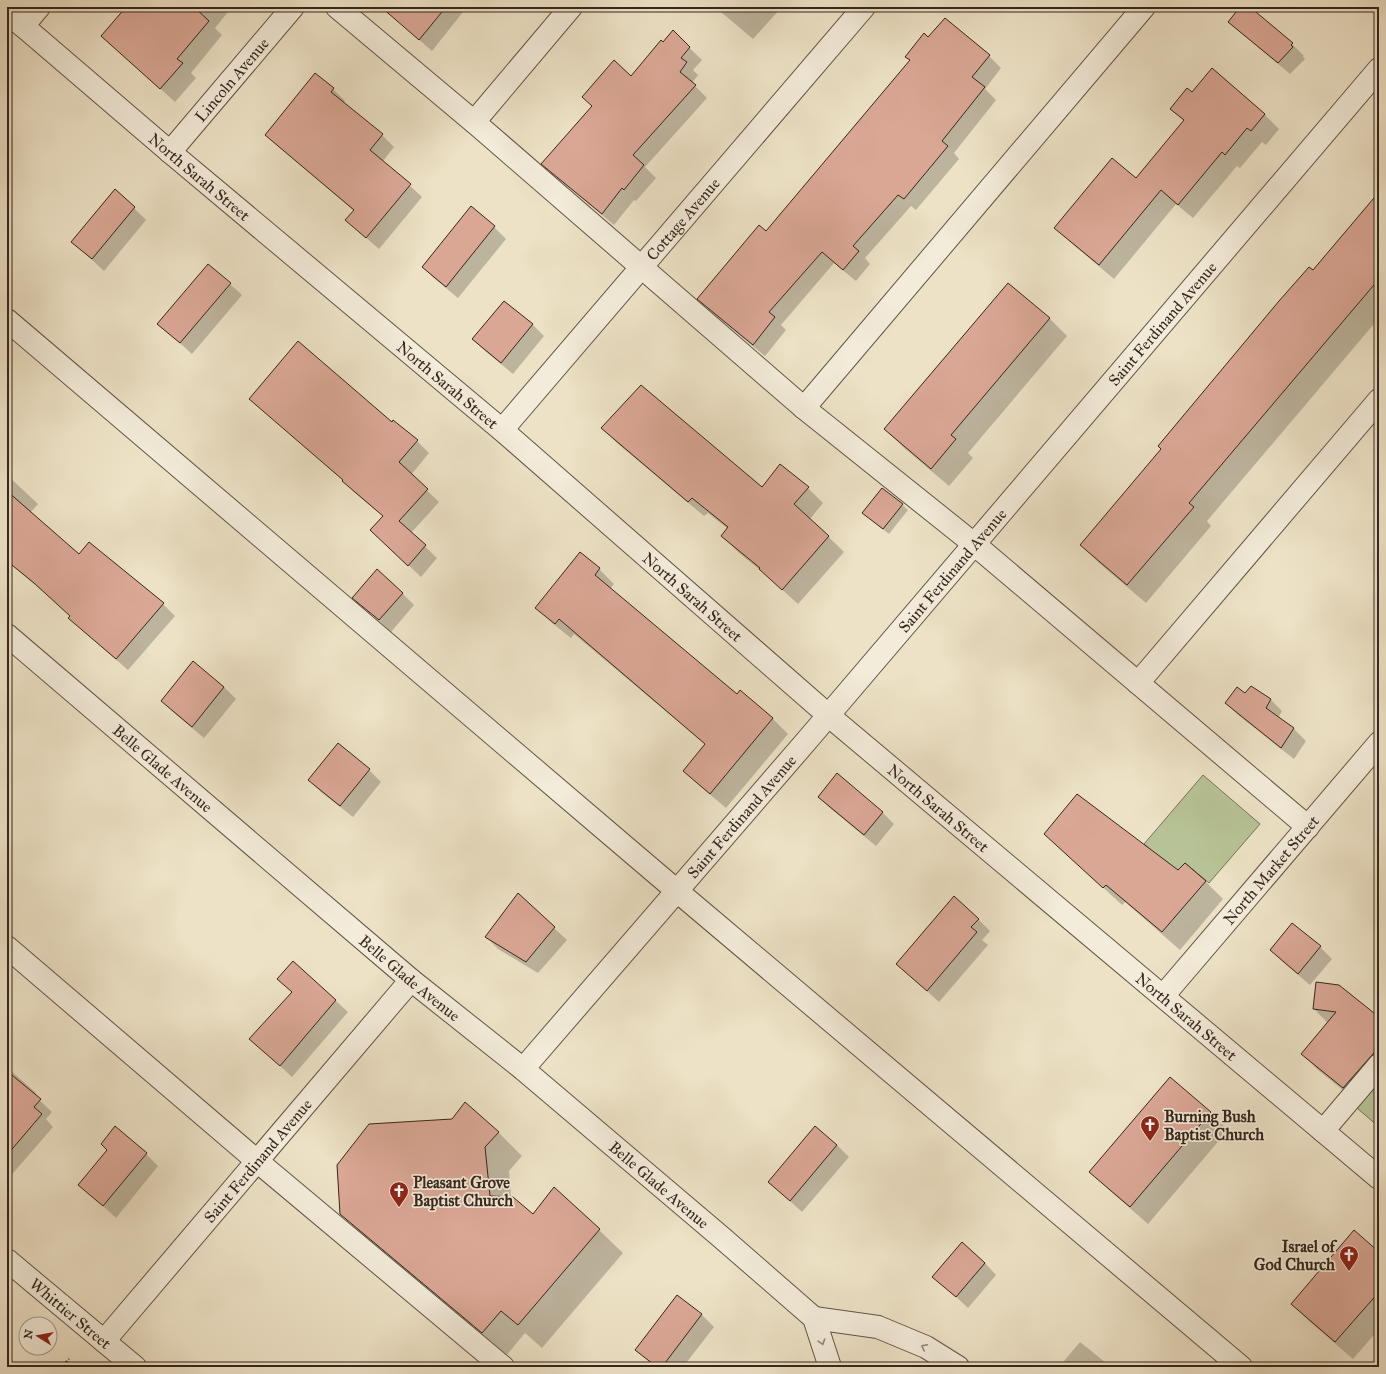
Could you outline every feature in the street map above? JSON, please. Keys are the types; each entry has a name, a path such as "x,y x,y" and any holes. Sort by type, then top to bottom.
{"street":[{"path":"15,20 39,7"},
{"name":"Lincoln Avenue","path":"170,152 293,7"},
{"path":"337,7 474,122 804,408 974,544 1308,826"},
{"path":"474,122 571,7"},
{"name":"Cottage Avenue","path":"502,430 864,7"},
{"path":"804,408 1144,7"},
{"name":"North Sarah Street","path":"15,20 502,430 828,715 1379,1178"},
{"name":"Saint Ferdinand Avenue","path":"522,1069 828,715 1379,69"},
{"path":"7,320 677,891 1241,1367"},
{"path":"1138,683 1379,400"},
{"name":"Belle Glade Avenue","path":"7,636 411,980 522,1069 721,1237 814,1318"},
{"name":"North Market Street","path":"1163,996 1379,743"},
{"path":"7,947 257,1161 503,1367"},
{"name":"Saint Ferdinand Avenue","path":"104,1341 411,980"},
{"path":"1323,1131 1379,1065"},
{"name":"Whittier Street","path":"7,1260 135,1367"},
{"path":"830,1367 814,1318 878,1327 926,1347 958,1367"}],"path":[{"path":"62,1367 69,1359"}],"green space":[{"path":"1203,775 1260,824 1209,883 1185,863 1176,873 1144,844"},
{"path":"1379,1083 1379,1127 1357,1108"}],"building":[{"path":"126,7 194,7 209,21 177,59 183,63 160,89 101,36"},
{"path":"381,7 446,7 419,40"},
{"path":"1240,7 1250,7 1293,43 1291,45 1293,47 1278,63 1228,22"},
{"path":"945,18 990,55 972,77 985,87 942,141 948,146 904,199 898,195 853,246 859,251 843,270 822,252 769,312 775,317 753,345 697,299 759,225 766,231 910,60 905,57 924,33 928,37"},
{"path":"673,30 690,47 681,58 687,62 680,72 696,85 633,155 644,165 624,190 622,188 602,214 541,164 592,106 582,97 614,60 631,76 661,40 663,42"},
{"path":"1212,68 1265,114 1251,131 1247,128 1225,155 1222,152 1178,205 1161,190 1099,265 1054,228 1112,158 1136,178 1184,120 1170,109 1187,88 1192,92"},
{"path":"315,73 334,88 331,92 383,134 370,150 411,184 366,238 345,220 354,210 265,135"},
{"path":"115,189 135,207 92,259 71,242"},
{"path":"1379,192 1379,279 1189,503 1194,507 1127,585 1080,545 1161,449 1158,446 1279,301 1309,267 1313,270"},
{"path":"471,206 495,226 446,287 422,267"},
{"path":"208,264 231,283 180,343 157,324"},
{"path":"1008,283 1050,318 951,435 956,439 931,469 884,429"},
{"path":"504,301 533,324 501,363 472,339"},
{"path":"298,341 392,422 393,420 418,440 399,462 428,489 399,521 426,545 408,566 370,530 383,516 249,399"},
{"path":"641,385 762,487 780,464 809,487 794,504 829,536 782,590 759,569 760,568 721,536 728,527 692,498 688,502 601,428"},
{"path":"882,488 903,504 883,529 862,513"},
{"path":"7,491 79,554 89,542 164,603 116,659 68,618 70,616 34,583 7,561"},
{"path":"580,552 600,568 595,575 737,694 740,690 773,718 710,794 683,771 705,744 559,619 555,624 535,608"},
{"path":"377,569 403,593 379,620 352,598"},
{"path":"193,661 224,687 192,727 161,701"},
{"path":"1251,686 1271,699 1266,708 1294,728 1281,748 1225,703 1237,687 1245,693"},
{"path":"338,743 370,769 340,806 308,780"},
{"path":"837,773 883,812 864,835 818,797"},
{"path":"1077,794 1178,870 1185,863 1206,881 1162,932 1106,885 1103,888 1044,834"},
{"path":"518,893 555,927 526,962 485,937"},
{"path":"954,896 979,919 971,927 977,932 927,991 896,964"},
{"path":"1292,923 1321,946 1298,974 1270,950"},
{"path":"293,961 336,1000 280,1066 249,1039 292,992 277,979"},
{"path":"1316,982 1339,985 1379,1017 1379,1047 1343,1088 1301,1054 1336,1012 1313,1009"},
{"path":"7,1071 41,1099 34,1107 42,1114 7,1155"},
{"name":"Burning Bush Baptist Church","path":"1170,1077 1211,1112 1130,1207 1089,1172"},
{"path":"465,1102 499,1132 485,1147 490,1196 513,1197 533,1214 554,1187 600,1229 518,1325 501,1311 482,1333 340,1214 337,1165 369,1124 452,1119"},
{"path":"115,1126 147,1153 103,1206 78,1185 107,1150 101,1144"},
{"path":"815,1126 837,1145 790,1201 768,1182"},
{"name":"Israel of God Church","path":"1354,1230 1379,1252 1379,1292 1335,1342 1291,1304"},
{"path":"962,1242 985,1263 956,1297 932,1277"},
{"path":"677,1295 702,1314 662,1367 657,1367 635,1350"}],"place":[{"name":"Burning Bush Baptist Church","path":"1150,1142"},
{"name":"Pleasant Grove Baptist Church","path":"399,1208"},
{"name":"Israel of God Church","path":"1349,1272"}]}
